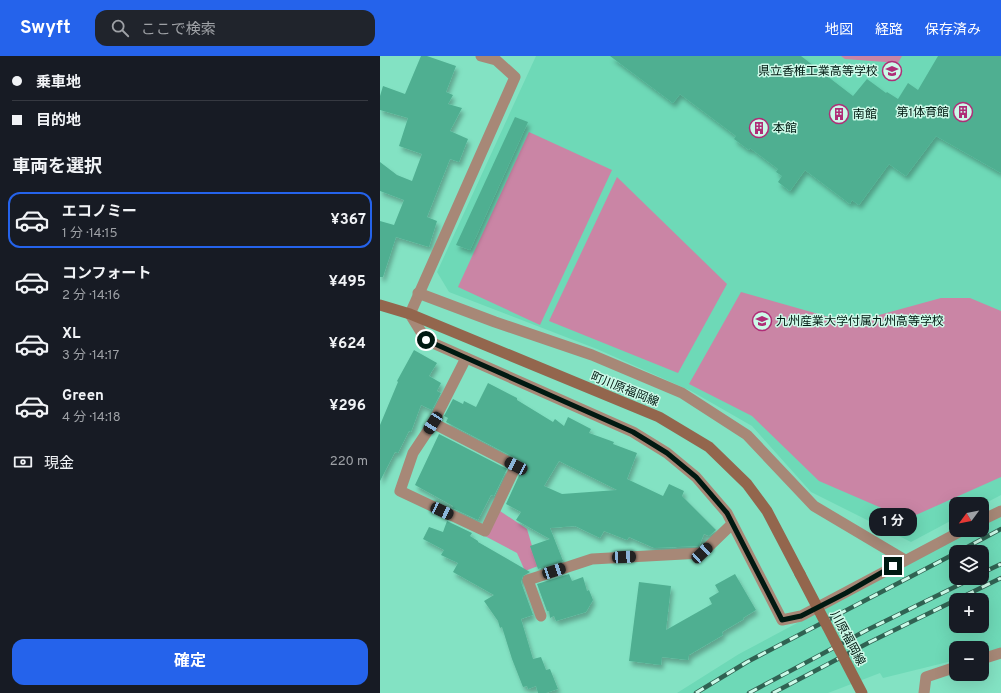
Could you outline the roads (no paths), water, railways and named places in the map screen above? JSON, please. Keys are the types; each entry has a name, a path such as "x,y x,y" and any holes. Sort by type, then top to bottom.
{"main road":[{"name":"町川原福岡線","path":"380,305 410,314 659,418 709,446 747,484 768,512 800,574"},
{"name":"川原福岡線","path":"800,574 862,693"}],"street":[{"path":"482,56 496,60 515,77 410,314 426,340 633,432 667,453 696,477 727,513 782,620 801,616 949,537"},
{"path":"418,293 495,322 592,355 682,393 747,435 814,506 905,560"},
{"path":"433,423 516,466 485,531 400,491 413,453 433,423 466,358"},
{"path":"989,517 1001,511"},
{"path":"540,616 528,580 592,559 702,553 732,524"},
{"path":"989,657 1001,653"},
{"path":"924,693 926,677 949,669"}],"railway":[{"path":"971,545 1001,529"},
{"path":"696,693 747,662 949,557"},
{"path":"989,570 1001,564"},
{"path":"773,693 870,642 1001,578"},
{"path":"749,693 867,630 959,585"}],"place":[{"name":"県立香椎工業高等学校","path":"892,71"},
{"name":"第1体育館","path":"963,112"},
{"name":"南館","path":"839,114"},
{"name":"本館","path":"759,128"},
{"name":"九州産業大学付属九州高等学校","path":"762,321"}]}
